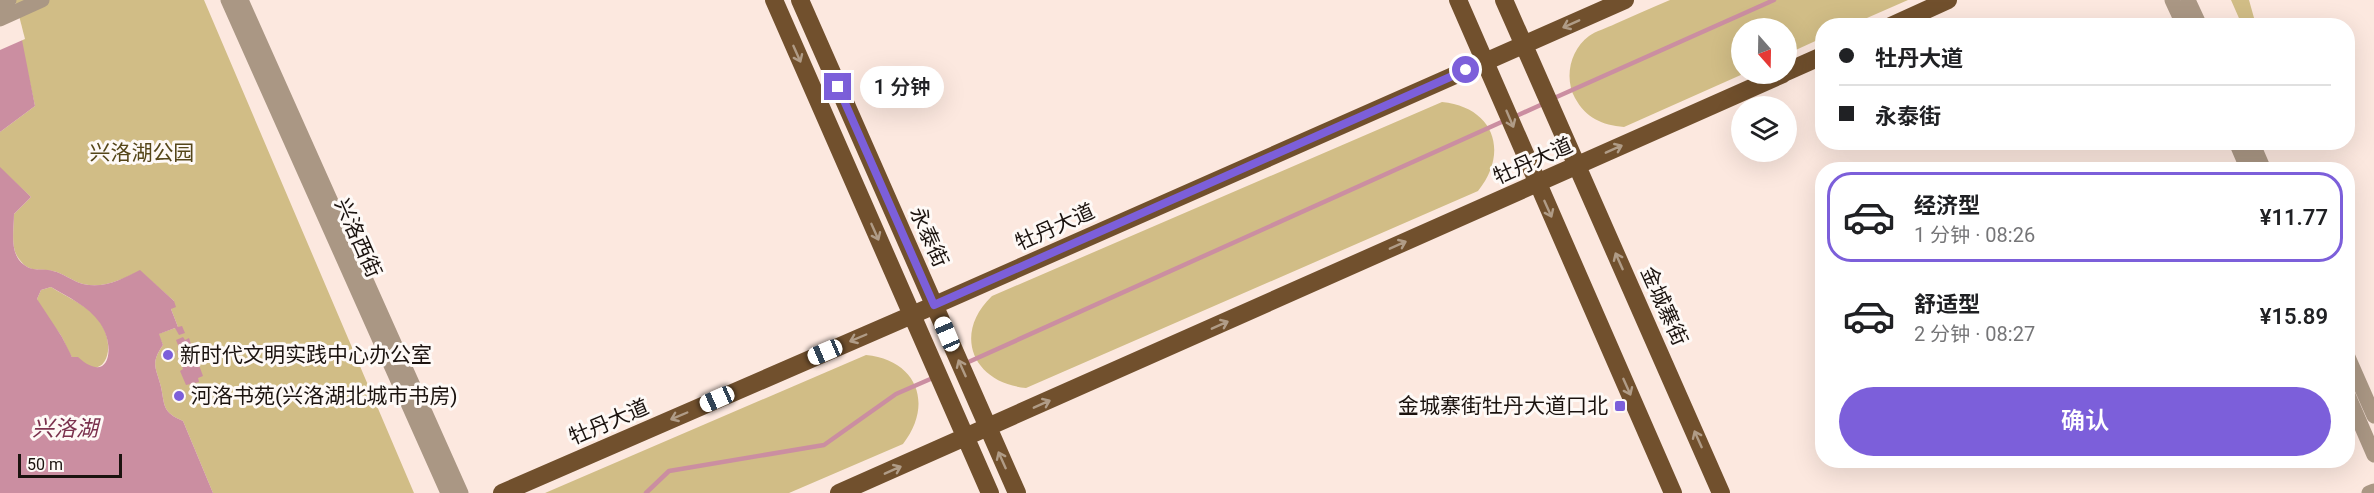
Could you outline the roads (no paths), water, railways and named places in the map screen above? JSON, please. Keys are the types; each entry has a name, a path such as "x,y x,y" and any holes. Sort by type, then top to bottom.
{"main road":[{"path":"774,0 990,493"},
{"name":"永泰街","path":"800,0 1017,493"},
{"path":"1458,0 1673,493"},
{"path":"1504,0 1524,44"},
{"name":"牡丹大道","path":"502,493 912,315 1625,0"},
{"path":"1909,18 1948,0"},
{"name":"金城寨街","path":"1524,44 1721,493"},
{"name":"牡丹大道","path":"1797,67 1815,59"},
{"name":"牡丹大道","path":"839,493 1760,84"}],"street":[{"path":"0,4 9,0"},
{"name":"兴洛西街","path":"228,0 448,493"},
{"name":"兴洛西街","path":"241,0 461,493"},
{"path":"2172,0 2180,18"},
{"path":"2188,0 2196,18"},
{"path":"0,19 38,2"},
{"path":"2355,373 2374,416"},
{"path":"2355,411 2374,455"},
{"path":"2369,493 2374,491"}],"water":[{"path":"0,0 22,40 35,106 0,132"},
{"name":"兴洛湖","path":"0,167 31,197 14,214 14,250 23,264 31,269 57,272 79,283 91,285 113,282 140,270 174,301 176,307 171,309 178,327 182,326 185,333 179,335 175,328 159,334 163,345 156,357 156,370 164,404 171,415 183,421 213,493 0,493","holes":["51,287 84,307 100,323 105,332 109,352 103,365 97,367 89,365 78,357 72,357 37,299 41,290"]},
{"path":"183,337 185,340 189,338 194,353 180,359 177,351 180,350 176,340"},
{"path":"196,357 203,376 198,378 199,382 186,385 180,371 183,369 181,363"}],"waterway":[{"path":"1552,99 1774,0"},
{"path":"1514,117 1545,103"},
{"path":"964,364 1506,120"},
{"path":"646,493 669,471 824,445 896,394 935,377"}],"place":[{"name":"新时代文明实践中心办公室","path":"168,355"},
{"name":"河洛书苑(兴洛湖北城市书房)","path":"179,396"},
{"name":"金城寨街牡丹大道口北","path":"1620,406"}],"park label":[{"name":"兴洛湖公园","path":"142,153"}]}
